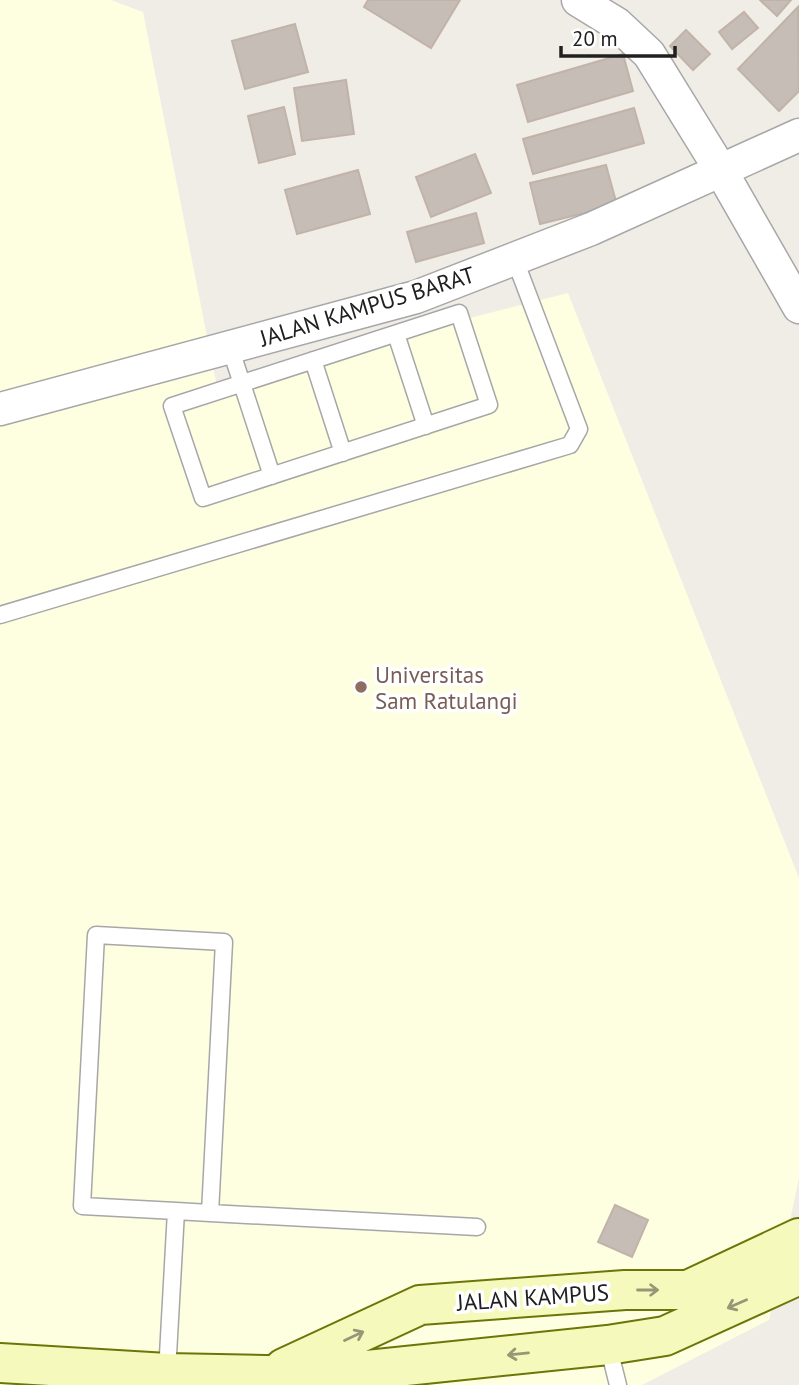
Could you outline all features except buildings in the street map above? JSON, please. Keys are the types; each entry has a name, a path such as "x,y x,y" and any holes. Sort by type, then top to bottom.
{"street":[{"path":"578,0 617,24 649,54 720,169 799,307"},
{"name":"JALAN KAMPUS BARAT","path":"0,409 416,297 591,229 799,135"},
{"name":"JALAN KAMPUS","path":"270,1375 420,1305 625,1290 688,1290 799,1238"},
{"name":"JALAN KAMPUS","path":"0,1363 167,1373 270,1375 310,1380 664,1336 799,1275"}],"lane":[{"path":"0,615 570,445 579,429 515,260"},
{"path":"459,313 489,405 202,498 172,406 396,334 459,313"},
{"path":"396,334 426,426"},
{"path":"230,347 272,476"},
{"path":"313,360 343,453"},
{"path":"210,1213 224,942 96,935 82,1206 210,1213 477,1227"},
{"path":"167,1373 176,1211"},
{"path":"608,1345 618,1385"}],"shaded area":[{"name":"Universitas Sam Ratulangi","path":"0,0 111,0 143,12 216,382 568,293 799,878 799,1178 769,1320 642,1385 0,1385"}],"place":[{"name":"Universitas Sam Ratulangi","path":"361,687"}]}
